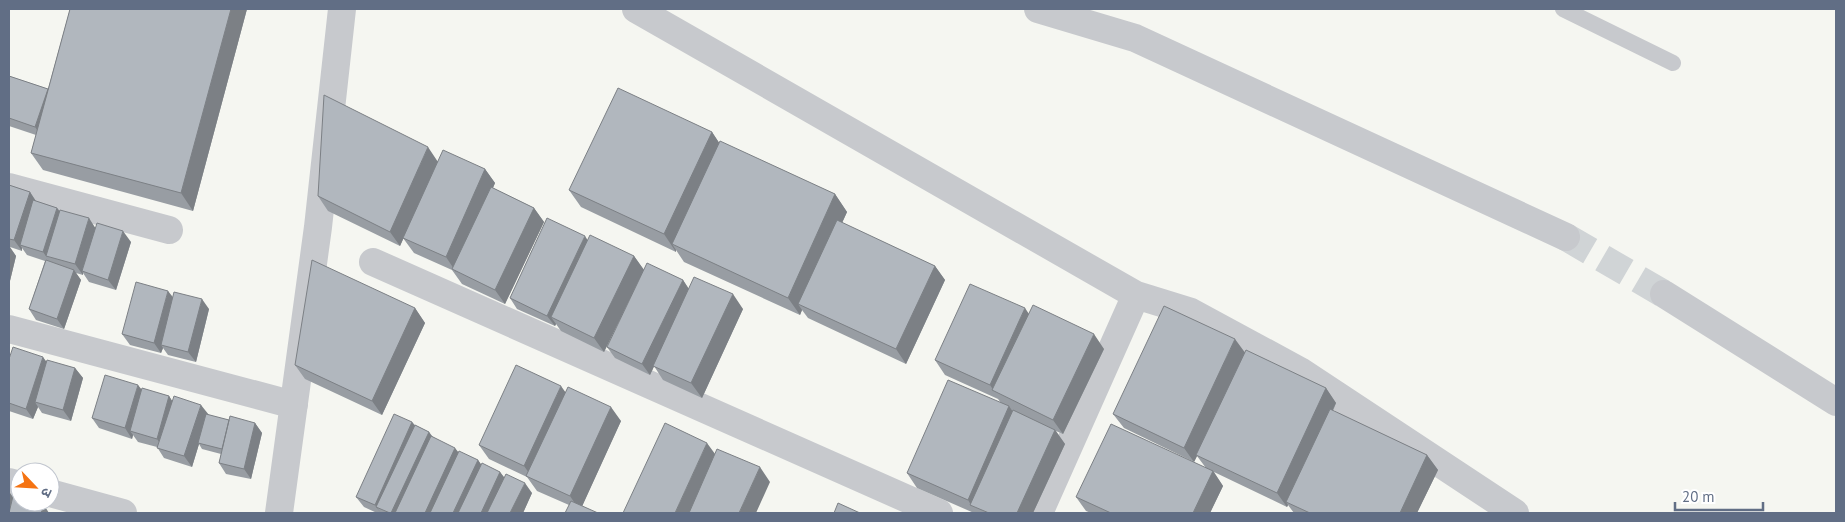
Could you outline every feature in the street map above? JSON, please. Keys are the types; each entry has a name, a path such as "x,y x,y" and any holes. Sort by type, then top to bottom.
{"street":[{"path":"279,513 318,227 342,9"},
{"path":"636,9 1136,295 1191,312 1300,371 1515,513"},
{"path":"1038,9 1135,38 1566,237"},
{"path":"9,188 169,230"},
{"path":"373,262 939,513"},
{"path":"1664,294 1836,402"},
{"path":"1039,513 1136,295"},
{"path":"9,329 294,405"},
{"path":"60,497 123,513"}],"lane":[{"path":"1562,9 1673,63"}],"building":[{"path":"70,9 231,9 181,193 31,153"},
{"path":"9,76 48,89 35,127 9,118"},
{"path":"618,88 712,132 664,234 569,190"},
{"path":"324,95 428,147 390,232 318,196"},
{"path":"720,141 835,194 788,298 672,244"},
{"path":"443,150 485,169 446,257 403,238"},
{"path":"9,185 30,192 14,240 9,239"},
{"path":"491,187 534,208 495,290 452,269"},
{"path":"33,200 57,208 43,252 20,245"},
{"path":"60,210 89,218 75,264 46,256"},
{"path":"547,218 585,236 547,316 510,298"},
{"path":"837,220 935,266 896,349 798,304"},
{"path":"97,223 123,231 108,280 82,271"},
{"path":"590,235 634,256 594,338 551,317"},
{"path":"46,260 74,270 57,319 29,309"},
{"path":"312,260 415,308 372,401 295,365"},
{"path":"647,263 683,280 642,364 607,347"},
{"path":"694,277 733,294 691,383 653,366"},
{"path":"136,282 168,291 154,343 122,334"},
{"path":"970,284 1025,308 990,385 935,360"},
{"path":"174,292 202,299 188,352 161,345"},
{"path":"1033,305 1094,334 1053,420 992,390"},
{"path":"1164,306 1235,339 1184,448 1113,414"},
{"path":"13,347 43,357 26,409 9,403 9,359"},
{"path":"1246,350 1326,388 1277,493 1196,455"},
{"path":"47,360 75,368 63,410 35,402"},
{"path":"516,365 561,386 524,466 479,445"},
{"path":"105,375 138,385 125,428 92,418"},
{"path":"948,380 1009,406 968,500 907,473"},
{"path":"568,387 611,407 570,496 526,476"},
{"path":"142,388 169,396 157,439 130,431"},
{"path":"174,396 201,405 184,456 157,448"},
{"path":"1330,409 1427,455 1400,513 1310,513 1286,502"},
{"path":"1013,410 1055,430 1017,513 989,513 970,505"},
{"path":"206,414 229,420 222,449 198,443"},
{"path":"394,414 412,422 375,505 356,497"},
{"path":"230,416 255,423 244,469 219,463"},
{"path":"665,423 707,443 675,513 623,513"},
{"path":"1111,424 1213,471 1193,513 1111,513 1076,497"},
{"path":"415,425 429,432 390,513 376,507"},
{"path":"431,436 455,448 425,513 395,513"},
{"path":"717,449 760,467 739,513 689,513"},
{"path":"459,451 478,460 453,513 430,513"},
{"path":"482,463 500,472 481,513 458,513"},
{"path":"506,474 525,483 510,513 487,513"},
{"path":"571,501 598,513 565,513"},
{"path":"838,503 860,513 834,513"},
{"path":"10,509 10,512 41,512 41,513 9,513"}],"tunnel":[{"path":"1566,237 1664,294"}]}
